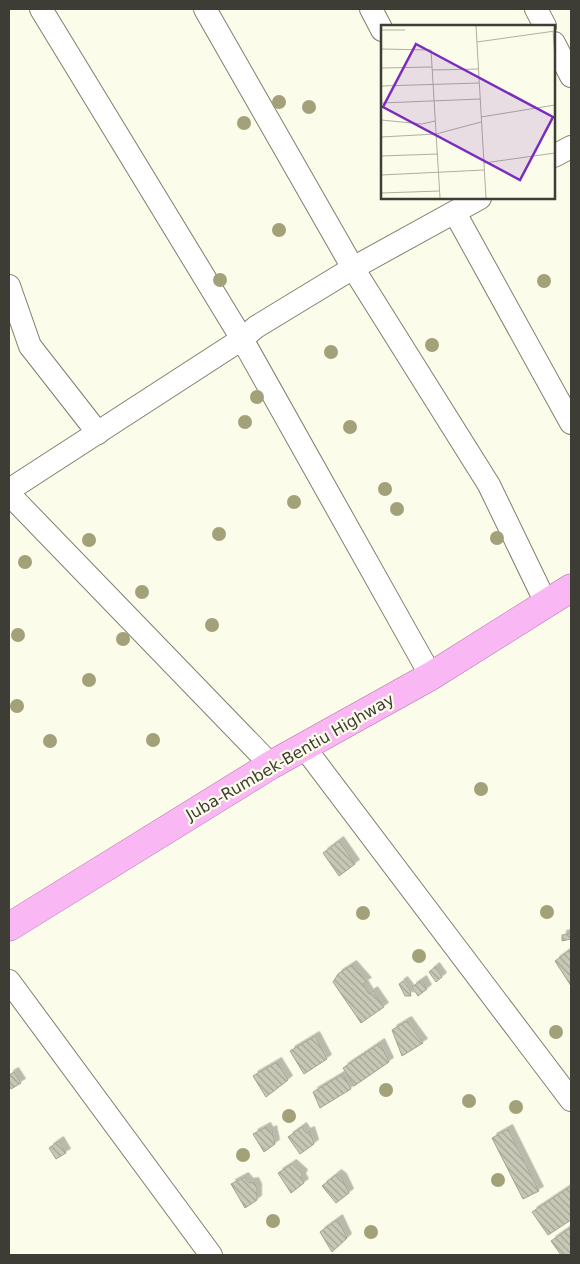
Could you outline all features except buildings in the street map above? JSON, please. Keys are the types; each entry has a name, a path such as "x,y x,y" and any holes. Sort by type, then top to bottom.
{"main road":[{"name":"Juba-Rumbek-Bentiu Highway","path":"9,927 270,765 431,676 571,588"}],"street":[{"path":"41,9 242,339 431,676"},
{"path":"205,9 352,268 489,486 546,603"},
{"path":"371,9 381,28"},
{"path":"536,9 544,25"},
{"path":"555,45 571,76"},
{"path":"555,155 571,147"},
{"path":"9,490 242,339 256,327 352,268 477,199"},
{"path":"455,213 571,423"},
{"path":"9,286 30,346 98,433"},
{"path":"9,494 270,765"},
{"path":"304,747 571,1100"},
{"path":"9,981 211,1255"}]}
